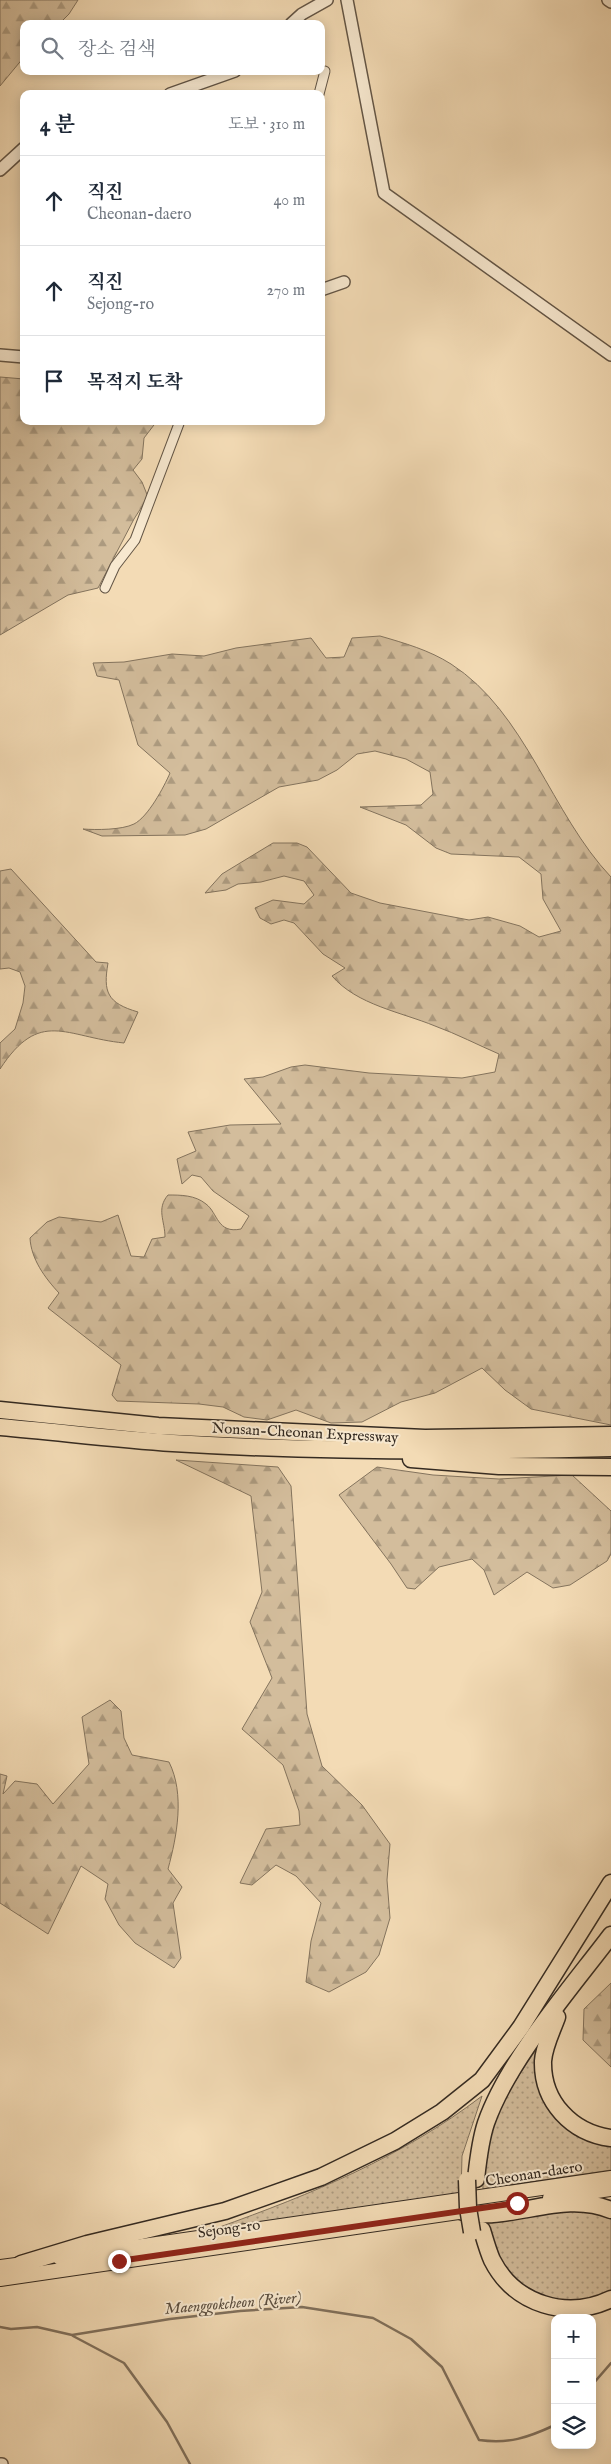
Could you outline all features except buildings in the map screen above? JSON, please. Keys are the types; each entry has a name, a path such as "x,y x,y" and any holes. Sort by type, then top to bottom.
{"highway":[{"name":"Nonsan-Cheonan Expressway","path":"0,1410 158,1426 415,1438 545,1438 611,1435"},
{"name":"Nonsan-Cheonan Expressway","path":"0,1427 172,1443 294,1448 429,1450 611,1448"},
{"path":"294,1448 453,1464 611,1467"},
{"path":"21,2264 87,2244 225,2211 321,2177 395,2140 442,2112 482,2080 522,2027 611,1883"},
{"path":"611,1935 509,2076 490,2115 472,2180 468,2208 492,2260 503,2275 514,2287 537,2302 547,2306 577,2310 596,2306 611,2299"},
{"path":"567,1994 545,2047 543,2062 548,2093 556,2106 580,2129 595,2136 611,2138"},
{"path":"472,2180 468,2158 486,2100 522,2027"},
{"path":"462,2207 492,2215 575,2203 598,2205 611,2210"},
{"path":"477,2231 484,2265 507,2294 530,2310 551,2315"},
{"path":"596,2314 611,2308"}],"main road":[{"name":"Cheonan-daero","path":"462,2207 611,2178"},
{"name":"Cheonan-daero","path":"462,2207 611,2189"},
{"name":"Sejong-ro","path":"0,2267 462,2207"},
{"name":"Sejong-ro","path":"0,2279 462,2207"}],"street":[{"path":"295,20 302,14 327,0"},
{"path":"347,0 384,193 611,355"},
{"path":"181,90 224,75"},
{"path":"320,90 324,75"},
{"path":"0,170 20,152"},
{"path":"325,289 344,282"},
{"path":"0,355 20,357"},
{"path":"105,588 115,566 135,540 178,425"}],"green space":[{"path":"0,0 78,0 63,20 20,20 20,62 0,86"},
{"path":"0,377 20,379 20,425 154,425 144,438 142,459 133,470 142,482 148,497 134,519 98,588 68,595 0,635"},
{"path":"380,636 434,655 451,664 477,684 519,736 571,824 590,852 611,877 611,1425 531,1409 505,1390 482,1368 435,1393 401,1402 362,1422 331,1423 296,1410 267,1420 244,1417 223,1407 199,1404 117,1401 112,1395 121,1365 48,1308 59,1293 36,1261 30,1238 47,1222 59,1217 101,1222 118,1215 131,1256 144,1257 152,1239 165,1237 162,1205 168,1195 183,1195 202,1201 210,1208 223,1226 233,1230 241,1229 249,1216 213,1191 201,1177 192,1175 182,1184 177,1159 196,1151 188,1132 230,1125 281,1124 244,1079 263,1077 291,1067 305,1065 369,1073 462,1078 495,1072 499,1054 451,1032 380,1007 354,994 332,976 345,968 323,954 294,923 284,920 271,924 260,918 255,908 273,900 304,904 314,895 304,881 284,876 261,882 238,884 226,890 205,893 222,874 273,843 297,843 307,847 351,893 380,903 469,920 488,917 520,926 539,937 561,931 543,899 541,874 519,857 451,854 436,848 406,825 360,807 421,805 433,794 430,772 406,759 375,751 357,754 337,770 318,780 279,787 206,829 185,835 102,836 83,829 116,828 134,824 150,808 170,773 138,745 119,680 97,676 93,663 124,662 172,654 204,656 236,648 311,638 326,658 344,657 352,638"},
{"path":"11,869 96,962 108,963 106,982 110,995 120,1005 138,1012 124,1043 55,1031 41,1032 28,1038 14,1050 0,1069 0,1043 15,1029 23,1003 25,986 20,972 9,968 0,969 0,871"},
{"path":"176,1460 278,1467 291,1486 307,1714 322,1766 362,1805 390,1844 387,1880 390,1918 379,1955 366,1972 329,1992 306,1982 311,1941 321,1903 296,1876 276,1865 252,1885 240,1883 266,1829 300,1825 299,1811 283,1765 242,1729 272,1678 250,1622 262,1592 251,1496"},
{"path":"377,1467 433,1475 499,1479 572,1475 611,1511 611,1554 607,1561 570,1585 553,1588 527,1572 494,1595 484,1570 472,1559 439,1567 415,1589 407,1588 339,1495"},
{"path":"110,1700 121,1711 124,1738 132,1755 169,1762 174,1774 177,1788 178,1815 168,1869 182,1887 173,1903 181,1958 174,1968 135,1943 119,1925 105,1899 108,1884 81,1866 48,1934 0,1903 0,1774 7,1776 3,1794 15,1781 37,1784 53,1804 89,1764 82,1717"},
{"path":"611,1983 611,2067 583,2040 584,2009"},
{"path":"538,2047 545,2094 611,2142 611,2170 483,2189 483,2168 491,2131 506,2097"},
{"path":"482,2096 462,2156 461,2194 217,2228 287,2202 388,2156 452,2118"},
{"path":"585,2209 611,2217 611,2293 571,2304 530,2292 506,2273 487,2230 486,2222 525,2214"}],"waterway":[{"name":"Maenggokcheon (River)","path":"0,2327 11,2329 37,2327 72,2335 170,2319 240,2311 302,2307 373,2318 411,2339 442,2367 479,2440 500,2441 518,2439 551,2427"},
{"path":"73,2336 124,2363 167,2422 190,2464"},
{"name":"Maenggokcheon (River)","path":"596,2380 611,2363"}],"route":[{"path":"119,2261 517,2203"}]}
